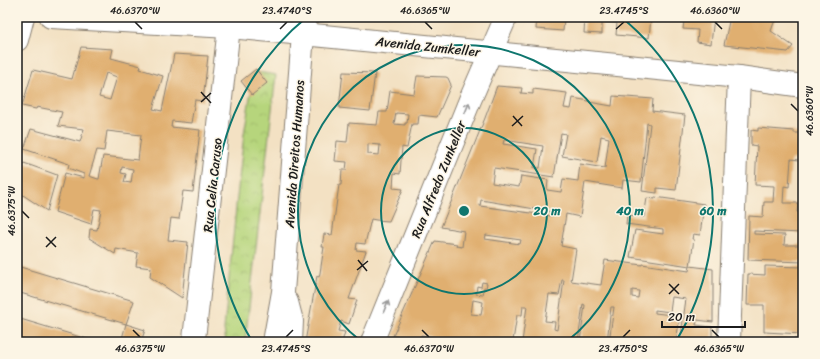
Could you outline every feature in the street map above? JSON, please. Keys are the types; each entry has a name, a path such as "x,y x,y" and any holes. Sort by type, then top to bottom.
{"street":[{"path":"17,40 23,17"},
{"name":"Avenida Zumkeller","path":"51,17 229,27 304,26 491,52 739,76 803,86"},
{"name":"Rua Alfredo Zunkeller","path":"372,342 470,100 506,17"},
{"name":"Avenida Direitos Humanos","path":"274,342 283,292 304,26"},
{"name":"Rua Celia Caruso","path":"196,342 194,339 229,27"},
{"path":"728,342 739,76"},
{"name":"Avenida Direitos Humanos","path":"283,292 292,321 291,342"}],"green space":[{"path":"255,72 276,75 245,342 226,342 224,329 236,206 244,134"}],"building":[{"path":"537,17 564,17 563,31 536,29"},
{"path":"585,17 651,17 649,38 616,35 617,23 602,22 602,34 584,33"},
{"path":"660,17 714,17 711,44 697,42 698,30 683,29 684,21"},
{"path":"730,17 776,17 771,31 793,46 788,52 724,45"},
{"path":"81,47 113,49 111,58 141,66 140,69 163,76 153,109 162,111 174,54 208,56 203,101 195,100 191,123 172,121 171,127 200,130 193,192 183,191 179,219 171,218 168,240 188,242 182,298 150,277 151,268 136,266 138,253 116,249 115,254 89,238 90,229 97,230 101,210 94,209 91,224 55,212 65,173 84,178 84,174 68,168 69,164 24,149 31,129 80,142 84,129 58,126 62,112 37,107 36,109 22,106 33,70 72,79","holes":["106,73 117,77 110,100 99,97","107,131 141,135 138,160 103,156 99,179 89,176 97,150 104,151","122,167 133,169 131,183 124,182 126,174 121,173"]},
{"path":"256,69 267,83 252,95 241,81"},
{"path":"343,72 375,73 370,111 339,108"},
{"path":"417,76 446,77 451,85 437,117 419,115 418,124 412,124 407,148 402,147 400,174 394,173 393,188 403,189 389,221 371,219 365,244 357,243 356,250 366,251 349,299 357,300 349,324 341,321 338,331 345,332 342,342 305,342 317,276 319,277 320,273 324,247 322,247 324,234 332,235 339,185 341,185 342,170 346,170 347,162 335,161 337,141 347,142 349,123 377,125 379,112 387,112 390,91 414,94","holes":["396,113 408,114 407,123 405,123 405,125 394,124","368,144 380,145 379,155 368,154"]},
{"path":"497,86 522,88 521,93 533,94 533,89 567,93 564,108 571,109 573,98 612,106 613,96 653,99 652,111 685,115 676,190 657,188 657,193 642,191 650,124 647,123 641,182 623,180 622,188 585,182 580,217 566,214 561,246 576,249 571,281 601,285 605,260 689,271 690,266 713,269 713,322 697,320 696,325 712,327 712,342 680,342 686,299 672,297 670,312 655,310 655,313 680,316 676,342 609,342 614,307 611,307 607,342 580,342 585,305 583,304 578,342 522,342 527,306 523,306 522,315 517,315 513,341 494,339 493,342 447,342 448,339 421,335 421,341 393,336 435,241 457,244 456,246 462,247 464,231 441,227","holes":["561,133 566,134 562,156 597,162 601,136 609,138 605,168 580,164 578,181 563,179 561,192 547,190 548,180 521,176 519,187 492,183 494,168 554,177","504,140 543,146 540,168 534,168 537,149 503,144","481,200 553,212 552,216 480,206","486,235 521,240 520,244 485,239","562,280 564,280 557,330 554,329 555,322 545,321 549,294 559,295","482,282 487,283 486,288 484,287 483,295 476,294 477,286 481,287","632,290 639,291 638,298 632,297","473,300 483,302 481,315 471,314"]},
{"path":"801,117 803,117 803,138 800,138 799,160 791,159 789,187 784,186 783,203 798,203 797,212 803,213 803,233 754,231 754,234 785,235 784,245 800,245 801,236 803,236 803,262 748,260 749,216 763,217 764,202 773,202 774,186 755,185 757,146 751,145 751,130 758,131 758,128 801,133"},
{"path":"17,162 24,165 24,163 57,175 47,211 17,191"},
{"path":"655,197 704,204 700,235 693,234 692,239 694,239 690,266 630,257 635,230 663,234 663,229 626,224 627,215 644,217 647,198 655,199"},
{"path":"17,266 134,301 126,324 17,292"},
{"path":"765,266 803,267 803,334 764,332 764,305 747,305 748,274 765,275"},
{"path":"17,318 97,342 17,342"},
{"path":"126,324 145,330 141,342 121,342"},
{"path":"764,338 803,339 803,342 765,342"}]}
